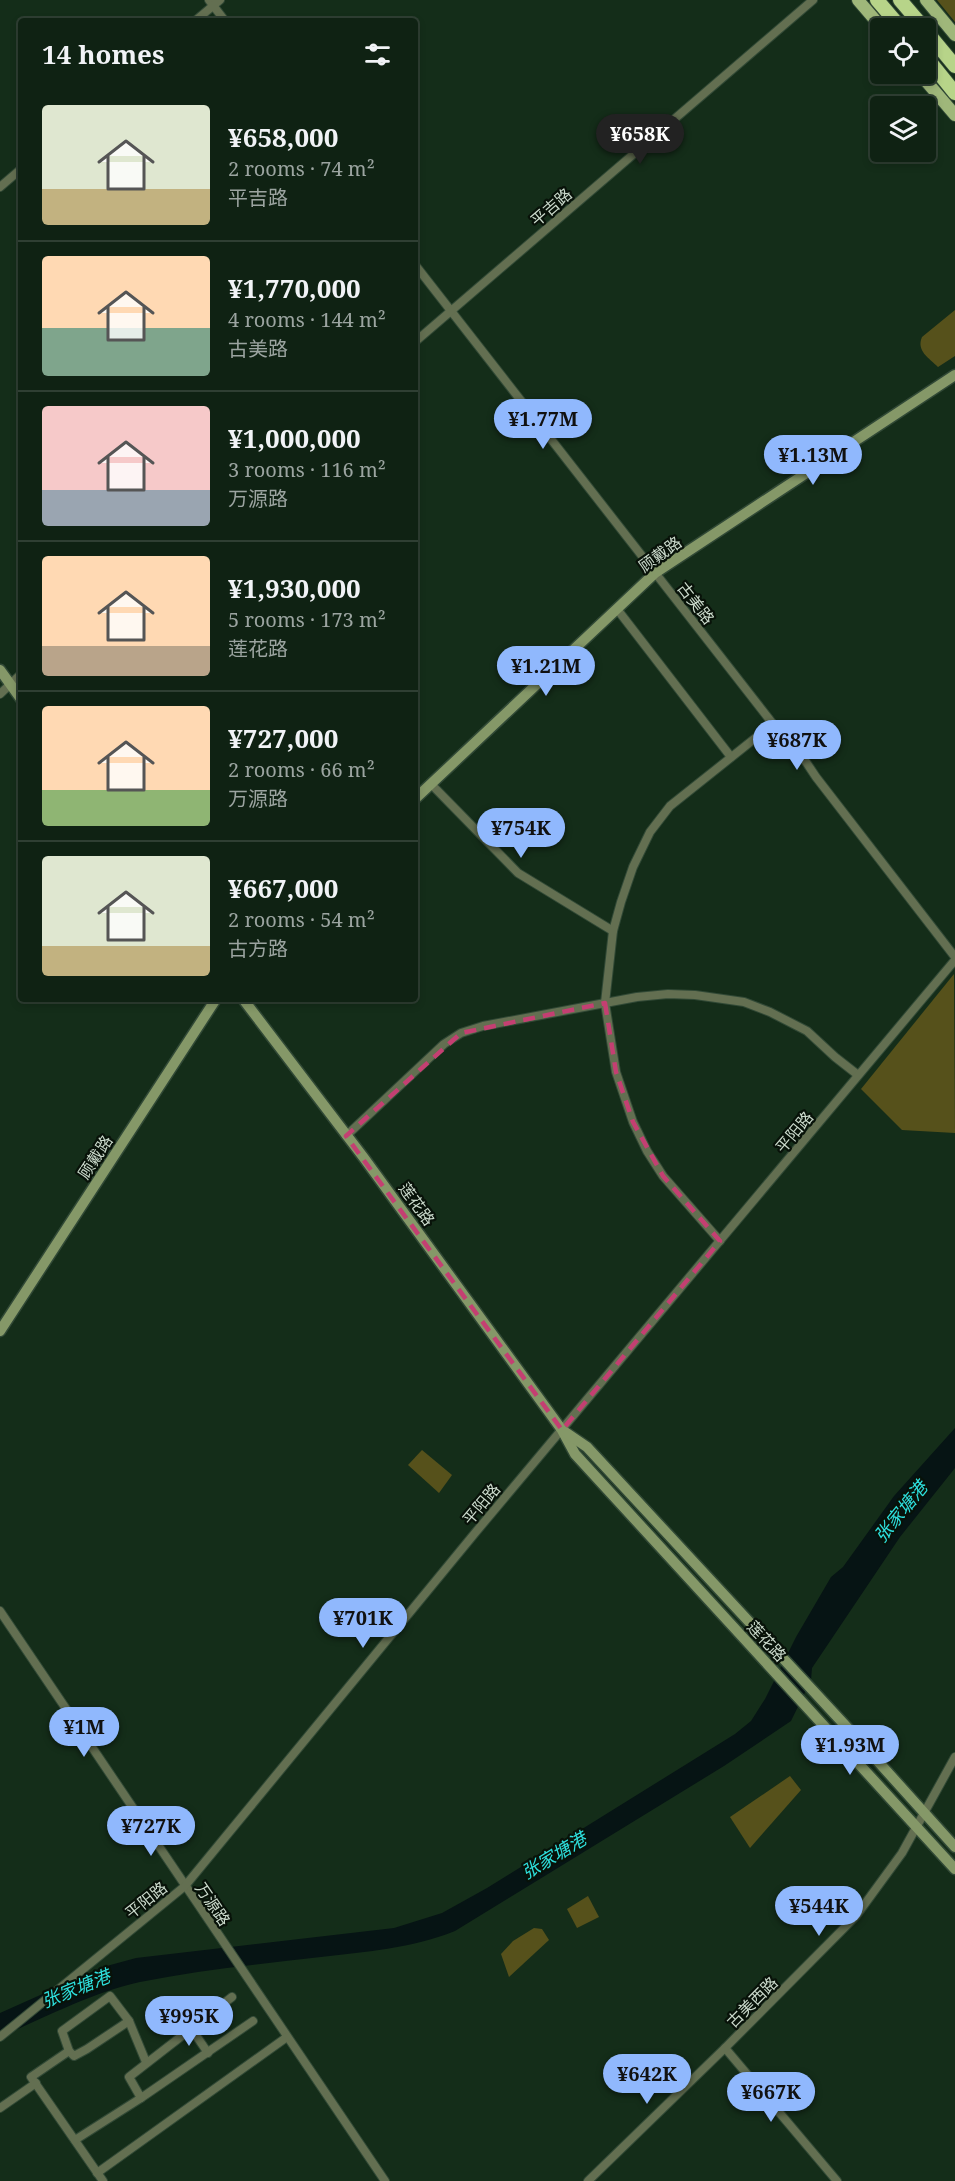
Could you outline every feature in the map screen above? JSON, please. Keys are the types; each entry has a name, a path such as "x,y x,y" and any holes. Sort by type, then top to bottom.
{"highway":[{"path":"877,0 892,18"},
{"path":"900,0 916,18"},
{"path":"936,43 955,66"},
{"path":"936,69 955,93"}],"main road":[{"path":"858,0 873,18"},
{"path":"926,0 955,35"},
{"path":"929,84 955,115"},
{"name":"顾戴路","path":"418,796 655,573 955,375"},
{"path":"0,670 18,695"},
{"name":"顾戴路","path":"0,1331 214,1002"},
{"name":"莲花路","path":"245,1002 371,1167 562,1430 582,1463 955,1869"},
{"name":"莲花路","path":"562,1430 587,1448 955,1847"}],"street":[{"name":"平吉路","path":"418,339 813,0"},
{"path":"198,18 214,2 223,18"},
{"path":"0,187 18,172"},
{"name":"古美路","path":"418,269 773,724 796,747 816,777 955,959"},
{"path":"617,609 731,757"},
{"path":"0,694 18,677"},
{"path":"720,1241 663,1176 638,1132 616,1072 605,1003 613,931 633,867 650,832 670,806 773,724"},
{"path":"431,784 518,873 613,931"},
{"name":"平阳路","path":"0,2037 185,1886 475,1533 955,959"},
{"path":"346,1136 444,1044 461,1033 483,1026 637,997 668,994 744,1002 807,1031 858,1075"},
{"name":"万源路","path":"0,1611 385,2181"},
{"path":"917,1827 955,1757"},
{"name":"古美西路","path":"588,2181 856,1916 891,1872 917,1827"},
{"path":"129,2021 74,2056 69,2051 62,2031 110,1996 129,2021 146,2062"},
{"path":"141,2098 129,2077 232,1997"},
{"path":"75,2140 253,2021"},
{"path":"191,2028 208,2053"},
{"path":"97,2173 287,2037"},
{"path":"724,2048 837,2181"},
{"path":"69,2051 31,2076 103,2181"},
{"path":"0,2108 36,2083"}],"highlighted area":[{"path":"605,1003 616,1072 633,1122 663,1176 720,1241 562,1430 346,1136 461,1033"}],"shaded area":[{"path":"937,0 955,0 955,22"},
{"path":"955,310 955,356 938,367 922,350 922,337"},
{"path":"954,974 955,1133 902,1130 861,1089"},
{"path":"422,1450 452,1475 439,1493 408,1465"},
{"path":"790,1776 801,1790 750,1848 730,1817"},
{"path":"588,1896 599,1917 577,1928 567,1909"},
{"path":"534,1928 542,1929 549,1940 509,1977 501,1954 513,1941"}],"water":[{"name":"张家塘港","path":"955,1428 955,1468 900,1537 812,1668 811,1680 791,1721 724,1766 455,1931 422,1942 389,1948 208,1971 122,1986 0,2037 0,2013 103,1967 136,1958 394,1928 442,1913 487,1888 735,1734 751,1721 765,1699 796,1637 831,1577 843,1567 894,1496"}]}
